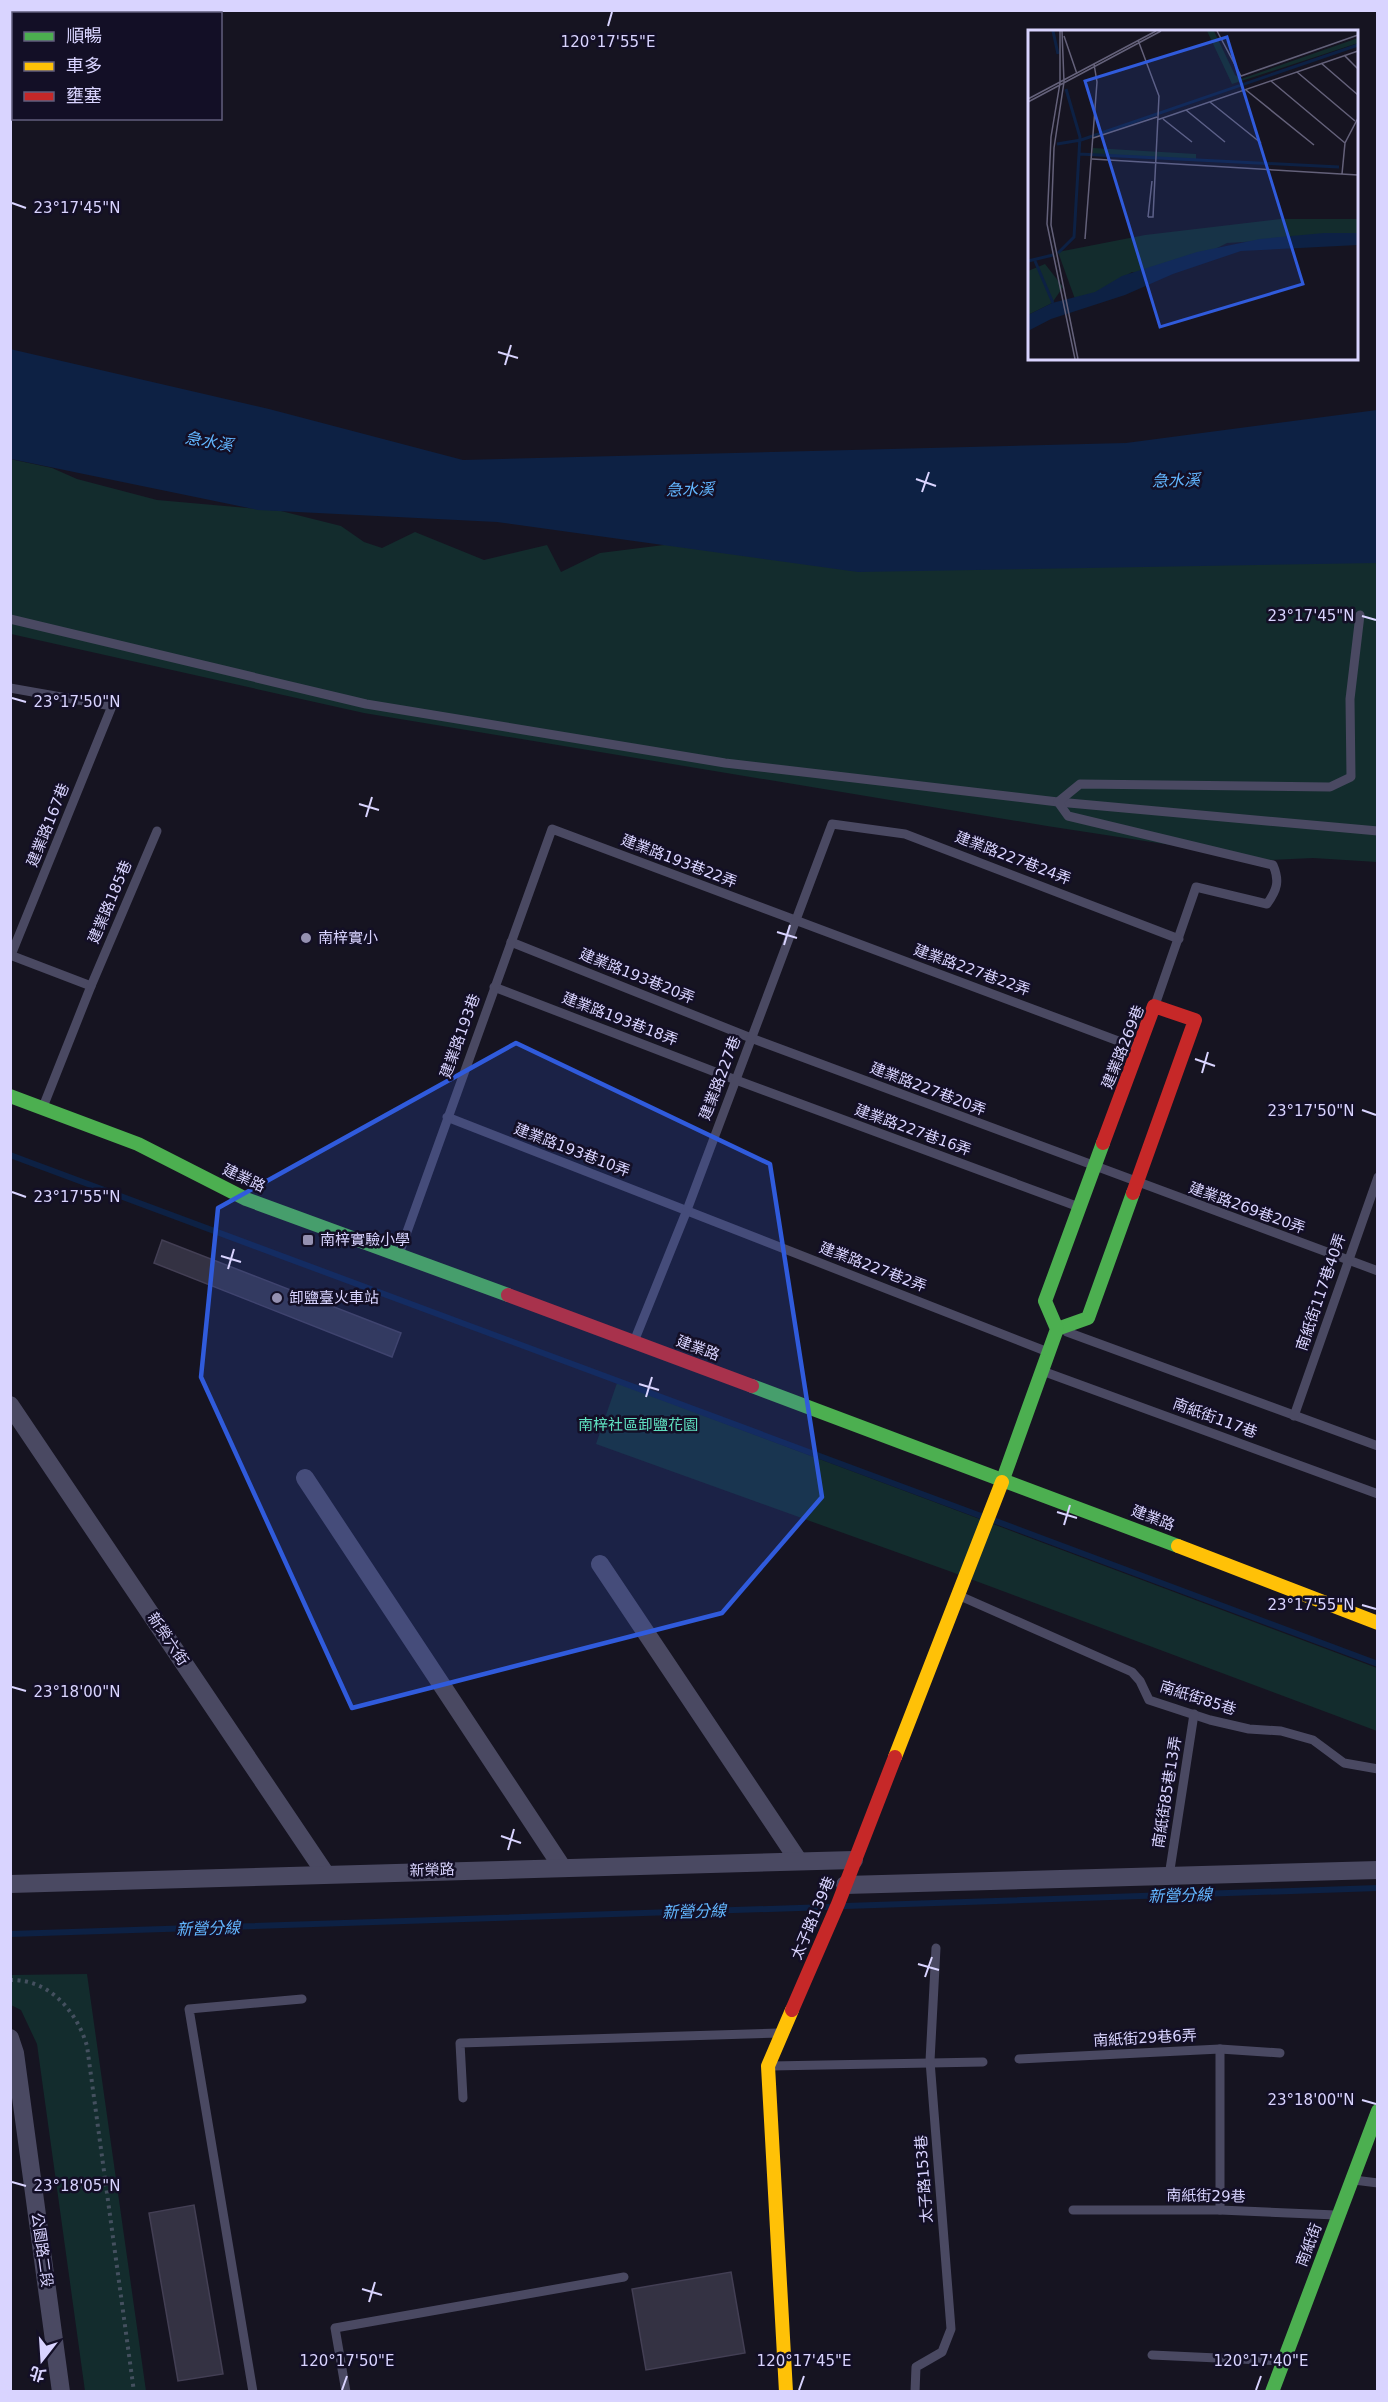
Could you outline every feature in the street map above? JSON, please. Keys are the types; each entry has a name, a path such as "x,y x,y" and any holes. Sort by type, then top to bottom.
{"street":[{"name":"建業路269巷","path":"1155,1006 1195,1020 1088,1318 1057,1329 1045,1301 1155,1006"},
{"name":"建業路","path":"10,1096 138,1144 246,1199 1003,1478 1377,1623"},
{"path":"1003,1478 1057,1329"},
{"name":"新榮六街","path":"10,1405 325,1874"},
{"path":"304,1478 562,1867"},
{"name":"太子路139巷","path":"786,2391 768,2066 838,1904 1003,1478"},
{"path":"600,1564 798,1860"},
{"name":"新榮路","path":"10,1884 854,1860"},
{"path":"845,1885 1377,1870"},
{"name":"公園路二段","path":"10,2038 18,2074 61,2391"},
{"name":"南紙街","path":"1272,2391 1281,2361 1377,2114"}],"lane":[{"path":"1058,802 1080,784 1330,787 1351,777 1350,699 1360,615"},
{"path":"10,619 366,704 725,763 1058,802 1377,831"},
{"name":"建業路167巷","path":"10,688 112,706 11,956 91,986"},
{"path":"1058,802 1068,816 1273,865 1279,878 1274,894 1267,904 1196,887 1155,1006"},
{"name":"建業路227巷24弄","path":"832,824 905,834 1179,939"},
{"name":"建業路227巷","path":"634,1342 687,1210 832,824"},
{"name":"建業路193巷22弄","path":"552,828 796,921"},
{"name":"建業路193巷","path":"399,1254 552,828"},
{"name":"建業路185巷","path":"91,986 157,831"},
{"name":"建業路227巷22弄","path":"796,921 1138,1048"},
{"name":"建業路193巷20弄","path":"511,942 751,1038"},
{"path":"43,1107 91,986"},
{"name":"建業路193巷18弄","path":"494,987 736,1080"},
{"name":"建業路227巷20弄","path":"751,1038 1136,1184"},
{"name":"建業路227巷16弄","path":"736,1080 1079,1207"},
{"name":"建業路193巷10弄","path":"447,1117 687,1210"},
{"name":"南紙街117巷40弄","path":"1293,1416 1377,1177"},
{"name":"建業路269巷20弄","path":"1136,1184 1377,1271"},
{"name":"建業路227巷2弄","path":"687,1210 1048,1352"},
{"name":"南紙街117巷","path":"1057,1329 1377,1446"},
{"name":"南紙街117巷","path":"1042,1371 1377,1494"},
{"name":"南紙街85巷","path":"957,1595 1132,1672 1140,1681 1149,1700 1249,1729 1281,1731 1313,1740 1344,1763 1377,1769"},
{"name":"南紙街85巷13弄","path":"1169,1876 1194,1714"},
{"name":"太子路153巷","path":"915,2391 916,2367 942,2352 951,2330 930,2061 936,1948"},
{"path":"254,2391 189,2009 303,1999"},
{"path":"463,2098 460,2043 737,2033 782,2034"},
{"path":"1220,2049 1220,2210"},
{"name":"南紙街29巷6弄","path":"1019,2059 1220,2049 1280,2053"},
{"path":"768,2066 930,2061 983,2062"},
{"path":"1352,2179 1377,2183"},
{"name":"南紙街29巷","path":"1073,2210 1220,2210 1338,2215"},
{"path":"346,2391 335,2328 624,2277"},
{"path":"1152,2355 1281,2361"}],"path":[{"path":"10,1980 33,1983 55,1995 81,2025 87,2046 134,2391"}],"highlighted area":[{"path":"516,1043 770,1164 822,1497 722,1613 352,1708 201,1377 218,1208"}],"green space":[{"path":"10,459 52,468 77,479 157,500 281,511 341,526 364,542 382,548 415,532 484,560 547,545 561,572 600,553 831,524 1377,517 1377,862 1313,858 1269,860 1047,826 364,713 11,634"},
{"name":"南梓社區卸鹽花園","path":"617,1383 1377,1668 1377,1731 949,1571 596,1444"},
{"path":"87,1974 146,2391 85,2391 37,2044 21,2010 11,2005 11,1975"}],"water":[{"name":"急水溪","path":"10,349 269,409 463,460 1126,443 1377,410 1377,563 858,572 497,522 258,510 11,459"}],"building":[{"name":"卸鹽臺火車站","path":"162,1240 401,1333 392,1357 154,1263"},
{"path":"194,2205 223,2374 178,2381 149,2213"},
{"path":"731,2272 745,2353 646,2370 632,2289"}],"waterway":[{"path":"10,1155 981,1516"},
{"path":"993,1520 1378,1664"},
{"name":"新營分線","path":"845,1906 1378,1888"},
{"name":"新營分線","path":"10,1934 828,1907"}],"traffic: fast":[{"path":"10,1096 138,1144 246,1199 508,1295"},
{"path":"1002,1482 1057,1329 1045,1301 1103,1143"},
{"path":"1057,1329 1088,1318 1133,1193"},
{"path":"752,1386 1178,1546"},
{"path":"1272,2392 1378,2111"}],"traffic: slow":[{"path":"895,1757 1002,1482"},
{"path":"1178,1546 1378,1623"},
{"path":"786,2392 768,2066 792,2010"}],"traffic: jam":[{"path":"1103,1143 1154,1006 1195,1020 1133,1193"},
{"path":"508,1295 752,1386"},
{"path":"792,2010 838,1904 895,1757"}],"place":[{"name":"南梓實小","path":"306,938"},
{"name":"南梓實驗小學","path":"308,1240"},
{"name":"卸鹽臺火車站","path":"277,1298"}]}
